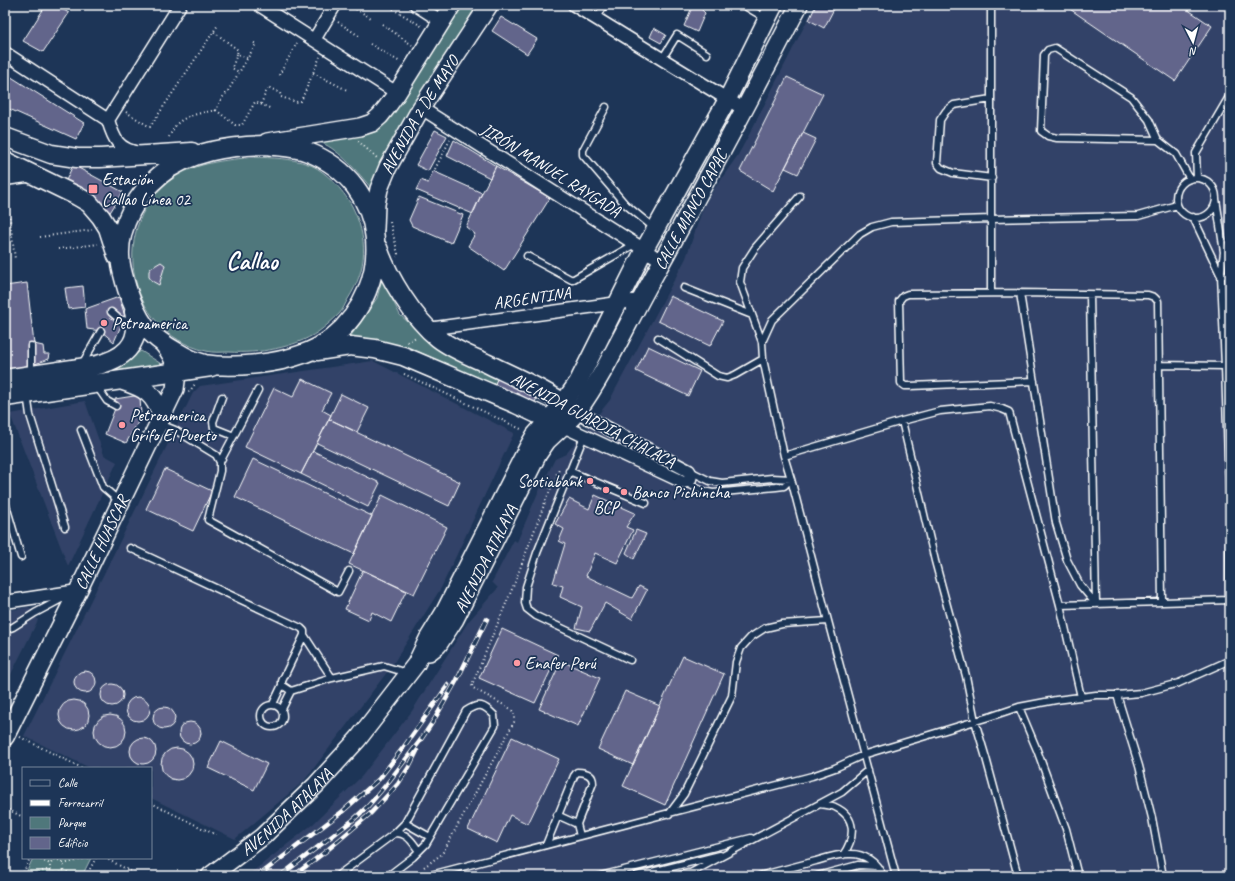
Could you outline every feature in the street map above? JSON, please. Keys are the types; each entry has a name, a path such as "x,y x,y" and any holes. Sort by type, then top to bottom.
{"main road":[{"name":"AVENIDA 2 DE MAYO","path":"246,146 360,127 372,123 380,116 398,93 452,5"},
{"name":"AVENIDA 2 DE MAYO","path":"375,237 376,204 379,189 388,167 421,108 489,5"},
{"name":"CALLE MANCO CAPAC","path":"570,407 590,393 599,380 640,300 745,110 798,5"},
{"name":"CALLE MANCO CAPAC","path":"570,407 578,382 618,303 639,247 655,230 727,100 770,12"},
{"path":"5,137 50,154 77,158 150,155 266,145 306,152 334,166 355,188 364,201 370,216 375,237 373,275 361,304 344,327 331,339 303,355"},
{"path":"221,366 204,364 184,356 164,345 145,327 137,314 125,286 120,250 121,239 126,222 148,186 171,167 183,160 196,155 222,149"},
{"path":"5,161 77,196 89,203 101,217 110,234 136,324 136,333 133,342 123,354 106,363 5,379"},
{"name":"AVENIDA GUARDIA CHALACA","path":"375,237 382,259 389,274 408,304 428,329 438,338 454,348 541,389 570,407"},
{"name":"CALLE HUASCAR","path":"12,737 78,591 175,389 177,372 175,362 171,353 164,345"},
{"name":"AVENIDA GUARDIA CHALACA","path":"221,366 243,366 263,363 327,349 350,346 375,349 403,356 556,422"},
{"path":"5,397 221,366"},
{"path":"122,380 140,386 148,392 159,407 160,420"},
{"name":"AVENIDA ATALAYA","path":"210,876 262,837 316,785 358,739 412,669 444,613 535,435 556,422 570,407"},
{"name":"AVENIDA ATALAYA","path":"412,669 438,645 455,619 538,454 556,422"}],"street":[{"path":"108,120 180,5"},
{"path":"259,5 398,93"},
{"path":"314,40 335,5"},
{"path":"416,5 438,28"},
{"path":"574,5 745,110"},
{"path":"5,53 108,120 112,133 121,146 130,151 150,155"},
{"name":"JIRÓN MANUEL RAYGADA","path":"421,108 662,261"},
{"path":"5,183 34,175"},
{"name":"ARGENTINA","path":"428,329 640,300"},
{"name":"AVENIDA GUARDIA CHALACA","path":"556,422 683,482 690,479 691,474 689,471 570,407"},
{"path":"623,454 630,440"},
{"path":"5,602 78,591"}],"lane":[{"path":"596,19 604,5"},
{"path":"743,5 770,12"},
{"path":"991,5 991,293"},
{"path":"662,60 677,35 707,54"},
{"path":"1158,140 1057,138 1048,136 1041,131 1044,55 1048,50 1055,48 1131,97 1149,120 1158,140 1176,154 1193,178"},
{"path":"1193,178 1196,153 1230,95"},
{"path":"991,99 954,106 946,111 940,120 937,162 941,168 953,173 992,178"},
{"path":"606,107 583,150 583,155 625,204 655,230"},
{"path":"1216,199 1211,211 1206,215 1193,218 1181,211 1177,205 1176,199 1177,192 1184,182 1193,178 1203,179 1209,182 1216,192 1224,252 1221,275 1229,491 1230,606"},
{"path":"800,196 755,248 742,268 740,282 762,342 763,359 784,456 896,876"},
{"path":"762,342 772,320 860,234 872,227 891,222 992,218 1138,216 1177,205"},
{"path":"1193,218 1221,275"},
{"path":"527,256 572,280 639,247"},
{"path":"1221,275 1230,275"},
{"path":"684,288 752,315"},
{"path":"1020,293 1056,523 1067,560 1080,585 1096,604"},
{"path":"1034,381 905,386 901,383 899,301 902,296 908,294 1020,293 1148,295 1158,300 1162,602"},
{"path":"1090,295 1096,604"},
{"path":"111,312 119,319 136,324"},
{"path":"80,368 87,353 101,331"},
{"path":"658,338 718,376 727,378 763,359"},
{"path":"31,346 31,375"},
{"path":"1159,365 1225,366"},
{"path":"95,384 107,402 116,406"},
{"path":"258,390 220,462 220,471 208,520 338,592 349,570"},
{"path":"27,394 30,415 65,527"},
{"path":"222,397 212,422 213,426 214,428 234,436"},
{"path":"784,456 940,411 990,406 1002,408 1009,412 1060,605 1081,697"},
{"path":"160,420 216,455 220,462"},
{"path":"902,421 935,561 966,676 975,721 1018,876"},
{"path":"81,430 103,487 120,502"},
{"path":"584,436 537,553 526,587 525,603 528,609 536,616 630,660"},
{"path":"569,471 646,503"},
{"path":"689,471 710,481 722,482 772,478 791,479"},
{"path":"683,482 703,491 713,493 784,486 791,479"},
{"path":"5,502 21,557"},
{"path":"130,548 301,628 332,678"},
{"path":"5,630 78,591"},
{"path":"1060,605 1230,600"},
{"path":"669,814 684,794 732,696 736,662 741,648 751,637 765,628 782,624 828,621"},
{"path":"273,704 282,685 282,681 304,635"},
{"path":"427,876 812,776 863,755 1019,707 1056,700 1096,695 1141,693 1179,683 1230,660"},
{"path":"282,709 291,691 332,678 384,666 412,669"},
{"path":"282,685 291,691"},
{"path":"1117,695 1143,781 1163,876"},
{"path":"273,704 282,709 284,714 283,719 281,724 277,727 272,728 262,723 261,712 268,705 273,704"},
{"path":"337,876 395,833 405,823 466,711 474,706 486,707 494,715 495,726 426,844 388,876"},
{"path":"1019,707 1037,750 1066,829 1078,876"},
{"path":"686,876 842,792 868,770"},
{"path":"546,845 557,815 577,772 591,775 593,778 593,783 577,824 580,836"},
{"path":"820,804 835,807 843,812 850,820 853,833 850,846 843,855"},
{"path":"557,815 577,824"},
{"path":"405,823 430,837"},
{"path":"395,833 401,833 407,836 419,851"},
{"path":"600,876 761,835"},
{"path":"636,876 730,852"},
{"path":"759,876 849,854 862,855 872,861 882,874"},
{"path":"817,876 858,865 876,866"},
{"path":"676,876 694,871"},
{"path":"847,876 860,873 882,874"}],"path":[{"path":"349,5 370,18"},
{"path":"393,9 438,28"},
{"path":"382,24 423,52"},
{"path":"117,106 150,127 218,25"},
{"path":"214,32 238,50 232,68 239,72"},
{"path":"279,75 302,33"},
{"path":"216,110 256,44 252,42"},
{"path":"370,44 412,70"},
{"path":"261,104 268,88 280,93 281,97 296,102 301,101 325,47"},
{"path":"237,54 247,58"},
{"path":"313,73 347,90"},
{"path":"216,110 234,125 242,125 255,102 272,109"},
{"path":"169,137 175,126 183,119 192,115 216,110"},
{"path":"435,169 456,130"},
{"path":"355,139 381,162"},
{"path":"5,183 15,259"},
{"path":"389,274 398,254 390,218"},
{"path":"40,237 110,234"},
{"path":"58,249 110,234"},
{"path":"390,353 428,329"},
{"path":"403,373 535,435"},
{"path":"413,876 442,854 514,722 514,713 511,709 473,688 472,685 556,473 564,463 576,454"},
{"path":"12,737 80,767"},
{"path":"152,803 216,835"},
{"path":"5,808 22,816"},
{"path":"22,876 30,859"},
{"path":"39,859 50,864"},
{"path":"55,859 62,859 63,870 60,875 53,875 50,869 50,864 55,859"},
{"path":"63,864 84,859"},
{"path":"86,876 95,859"},
{"path":"107,859 140,876"},
{"path":"27,876 50,869"},
{"path":"63,870 75,876"},
{"path":"5,872 13,876"}],"shaded area":[{"path":"815,5 1230,5 1230,876 247,876 313,824 362,776 412,711 468,622 498,588 492,582 514,540 517,542 537,495 555,459 566,454 610,400 686,258 702,211 710,195 738,155"},
{"path":"373,361 514,433 441,588 391,667 304,781 235,839 152,798 152,767 88,767 24,736 193,393 200,386"},
{"path":"85,401 104,455 117,462 68,566 10,414"},
{"path":"29,607 38,620 5,686 5,611"}],"green space":[{"path":"457,5 477,5 398,132 379,166 371,188 342,156 322,143 309,140 362,133"},
{"path":"254,157 288,159 302,162 321,171 333,181 352,206 357,218 363,241 364,253 362,264 355,287 343,309 334,319 308,338 287,346 264,351 206,351 179,340 157,322 142,300 134,274 133,247 139,221 153,197 175,177 193,168 213,162"},
{"path":"382,279 400,315 438,348 499,376 494,385 419,352 350,337 377,298"},
{"path":"141,351 166,367 5,391 5,386 106,372"},
{"path":"33,859 90,859 82,876 28,876 27,871"}],"building":[{"path":"46,5 55,5 69,13 43,52 23,41"},
{"path":"693,5 697,5 705,13 697,32 684,26"},
{"path":"816,5 836,5 824,28 809,20"},
{"path":"1064,5 1181,5 1212,26 1175,81"},
{"path":"501,17 537,39 527,54 492,31"},
{"path":"654,28 666,35 661,43 650,37"},
{"path":"5,73 84,123 76,139 5,107"},
{"path":"787,77 823,94 773,191 740,171"},
{"path":"435,130 447,136 428,171 416,165"},
{"path":"803,133 816,139 798,174 785,168"},
{"path":"454,140 496,166 490,178 447,156"},
{"name":"Estación Callao Línea 02","path":"73,165 123,192 109,214 63,187"},
{"path":"496,166 550,198 504,271 468,246 475,234 466,227"},
{"path":"433,171 482,193 473,214 416,190 421,180 428,183"},
{"path":"419,197 463,215 451,243 412,226 409,220"},
{"path":"161,262 165,265 159,285 152,281 149,277 149,271"},
{"path":"27,283 34,344 43,346 44,354 50,354 49,359 35,364 36,369 5,374 5,286"},
{"path":"83,286 85,307 68,309 65,288"},
{"path":"670,296 723,321 710,346 658,321"},
{"name":"Petroamerica","path":"119,297 125,316 114,342 101,331 87,329 85,309"},
{"path":"648,346 700,371 688,396 636,371"},
{"path":"499,376 539,394 534,404 494,385"},
{"path":"302,379 331,393 322,410 331,415 301,474 245,447 274,388 293,397"},
{"path":"341,394 369,408 357,432 329,419"},
{"name":"Petroamerica Grifo El Puerto","path":"140,395 141,417 126,443 105,434 116,406 115,399"},
{"path":"329,419 460,482 449,506 317,443"},
{"path":"313,451 380,483 368,507 301,474"},
{"path":"253,459 372,516 354,554 235,497"},
{"path":"165,469 212,491 193,531 146,509"},
{"path":"382,495 447,527 414,594 349,564"},
{"path":"595,495 635,513 626,527 633,530 617,563 595,553 586,576 632,598 639,586 647,590 632,619 605,603 590,631 576,628 582,607 560,597 563,586 553,583 565,544 559,541 564,529 555,524 569,499 589,509"},
{"path":"636,530 646,534 634,559 626,553"},
{"path":"363,570 406,591 391,622 372,612 369,620 345,609"},
{"path":"502,629 558,655 535,703 479,678"},
{"path":"683,656 724,674 665,805 623,786"},
{"path":"561,661 600,678 578,726 539,709"},
{"path":"85,671 93,674 96,682 93,690 85,693 77,690 74,682 77,674"},
{"path":"112,684 120,687 123,695 120,703 112,706 104,703 101,695 104,687"},
{"path":"625,691 660,706 633,765 598,749"},
{"path":"138,697 143,698 149,704 149,714 143,720 138,721 133,720 127,714 126,709 127,704 133,698"},
{"path":"74,700 80,701 88,709 88,721 80,729 74,730 68,729 60,721 59,715 60,709 68,701"},
{"path":"164,707 172,710 175,718 172,726 164,729 156,726 153,718 156,710"},
{"path":"110,715 116,716 123,722 126,731 125,737 119,744 110,747 104,746 97,740 94,731 95,725 101,718"},
{"path":"190,722 198,725 201,733 198,741 190,744 182,741 179,733 182,725"},
{"path":"512,737 559,759 528,824 510,815 497,843 468,829"},
{"path":"143,738 152,742 156,751 152,760 143,764 134,760 130,751 134,742"},
{"path":"221,741 267,764 254,790 208,768"},
{"path":"174,748 180,748 190,755 193,764 192,770 186,777 180,780 174,780 164,773 161,767 161,761 168,751"}],"railway":[{"path":"280,876 353,820 368,806 386,785 420,741 434,720 457,680 487,619"},
{"path":"258,876 343,811 379,779 448,685"},
{"path":"293,876 325,852 371,813 398,784 417,751"}],"place":[{"name":"Estación Callao Línea 02","path":"93,189"},
{"name":"Petroamerica","path":"104,323"},
{"name":"Petroamerica Grifo El Puerto","path":"122,425"},
{"name":"Scotiabank","path":"590,481"},
{"name":"BCP","path":"606,490"},
{"name":"Banco Pichincha","path":"624,492"},
{"name":"Enafer Perú","path":"517,663"}],"district":[{"name":"Callao","path":"252,261"}]}
